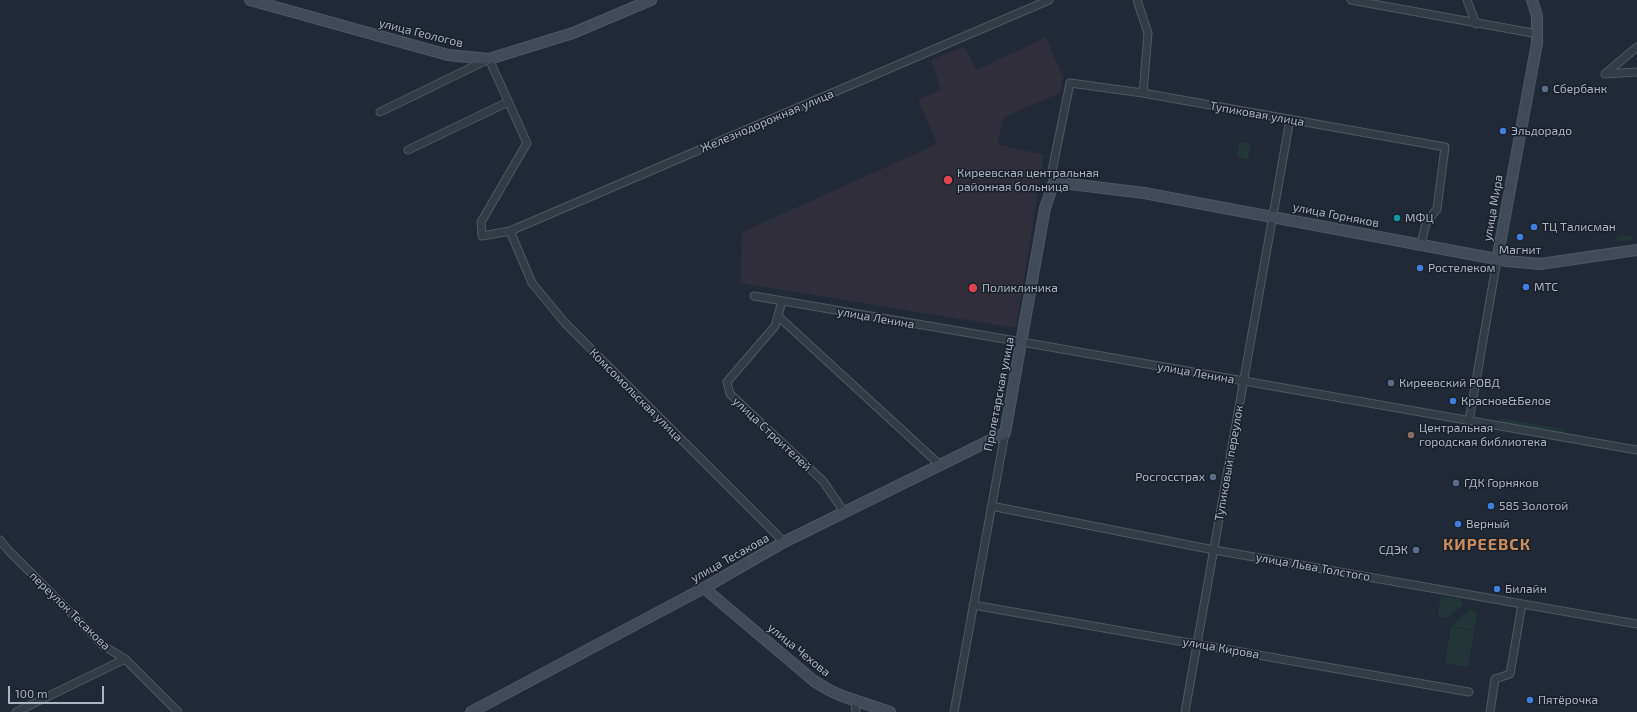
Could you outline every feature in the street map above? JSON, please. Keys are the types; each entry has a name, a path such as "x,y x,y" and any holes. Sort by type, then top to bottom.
{"main road":[{"name":"улица Геологов","path":"250,0 448,55 489,59 573,32 651,0"},
{"name":"улица Мира","path":"1497,260 1538,34 1537,16 1532,0"},
{"name":"улица Горняков","path":"1054,182 1144,193 1274,216 1497,260 1540,264 1637,250"},
{"name":"Пролетарская улица","path":"1005,433 1045,208 1054,182"},
{"name":"улица Тесакова","path":"471,712 704,588 784,542 1005,433"},
{"name":"улица Чехова","path":"704,588 814,681 829,690 855,701 890,712"}],"street":[{"name":"Железнодорожная улица","path":"508,102 527,143 481,222 482,236 510,231 1050,0"},
{"path":"1137,0 1148,33 1143,94"},
{"path":"1351,0 1476,24 1538,34"},
{"path":"1467,0 1476,24"},
{"path":"1637,47 1605,74 1637,72"},
{"path":"380,112 489,59 508,102 408,150"},
{"name":"Тупиковая улица","path":"1070,83 1143,94 1445,147 1437,209 1426,223 1421,245"},
{"name":"Пролетарская улица","path":"1054,182 1052,171 1070,83"},
{"name":"Тупиковый переулок","path":"1184,712 1290,120"},
{"name":"Комсомольская улица","path":"510,231 532,283 565,323 784,542"},
{"name":"улица Мира","path":"1469,421 1497,260"},
{"name":"улица Ленина","path":"754,296 1637,450"},
{"name":"улица Строителей","path":"782,301 779,317 775,326 727,382 730,394 823,481 844,512"},
{"path":"779,317 940,465"},
{"name":"Пролетарская улица","path":"954,712 1005,433"},
{"name":"улица Льва Толстого","path":"991,506 1214,550 1637,624"},
{"name":"переулок Тесакова","path":"0,540 9,551 104,646 125,659 175,711"},
{"path":"1490,712 1495,679 1510,674 1522,604"},
{"name":"улица Кирова","path":"973,605 1197,643 1469,692"},
{"path":"16,712 125,659"},
{"path":"855,701 856,712"}],"shaded area":[{"name":"Киреевская центральная районная больница","path":"1046,37 1063,78 1060,93 1004,117 997,144 1044,155 1016,328 740,283 742,232 937,144 918,99 941,90 931,60 964,46 976,70"},
{"path":"1239,142 1251,144 1248,159 1237,157"},
{"path":"1631,235 1632,240 1617,242 1617,237"},
{"path":"1499,418 1564,429 1563,434 1498,423"},
{"path":"1441,596 1461,599 1463,605 1447,618 1438,616"},
{"path":"1471,609 1477,613 1474,630 1451,626"},
{"path":"1451,627 1474,631 1468,667 1445,663"}],"place":[{"name":"Сбербанк","path":"1545,89"},
{"name":"Эльдорадо","path":"1503,131"},
{"name":"Киреевская центральная районная больница","path":"948,180"},
{"name":"МФЦ","path":"1397,218"},
{"name":"ТЦ Талисман","path":"1534,227"},
{"name":"Магнит","path":"1520,237"},
{"name":"Ростелеком","path":"1420,268"},
{"name":"МТС","path":"1526,287"},
{"name":"Поликлиника","path":"973,288"},
{"name":"Киреевский РОВД","path":"1391,383"},
{"name":"Красное&Белое","path":"1453,401"},
{"name":"Центральная городская библиотека","path":"1411,435"},
{"name":"Росгосстрах","path":"1213,477"},
{"name":"ГДК Горняков","path":"1456,483"},
{"name":"585 Золотой","path":"1491,506"},
{"name":"Верный","path":"1458,524"},
{"name":"СДЭК","path":"1416,550"},
{"name":"Билайн","path":"1497,589"},
{"name":"Пятёрочка","path":"1530,700"}],"district":[{"name":"КИРЕЕВСК","path":"1487,545"}]}
